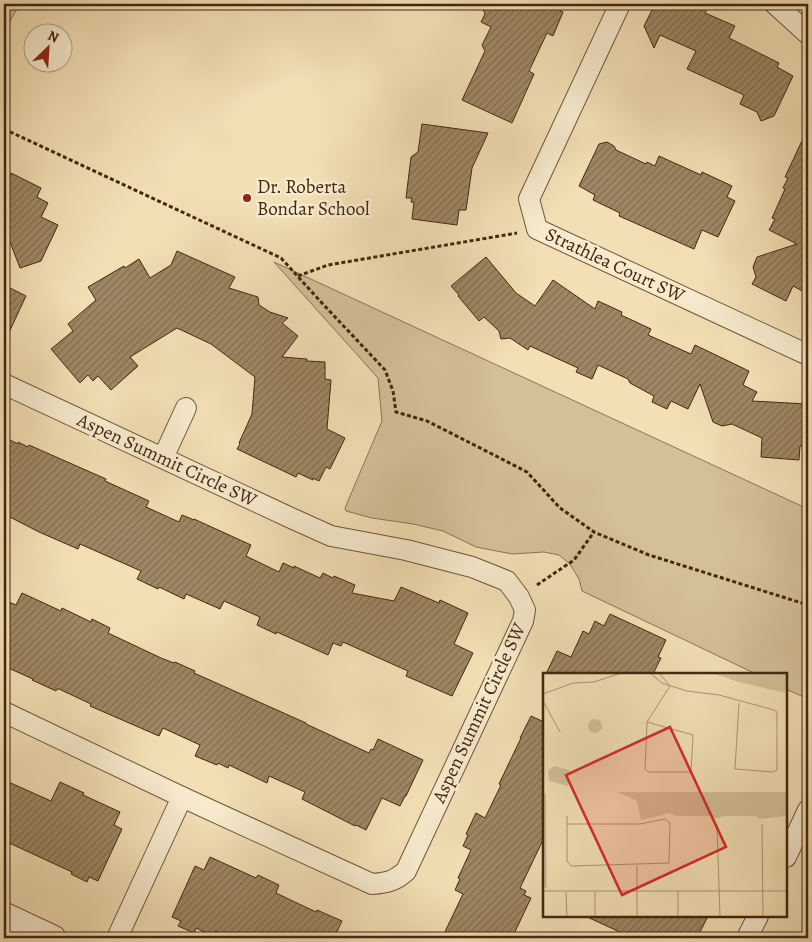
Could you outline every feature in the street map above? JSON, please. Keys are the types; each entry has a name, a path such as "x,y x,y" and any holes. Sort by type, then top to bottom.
{"street":[{"name":"Strathlea Court SW","path":"620,4 529,199 537,229 808,355"},
{"path":"775,4 808,34"},
{"name":"Aspen Summit Circle SW","path":"4,384 331,536 406,550 472,567 507,581 526,610 523,621 406,870 398,879 384,884 372,884 4,712"},
{"path":"163,458 186,408"},
{"path":"117,938 182,796"},
{"path":"787,855 808,810"},
{"path":"4,915 53,938"},
{"path":"747,938 758,917"}],"path":[{"path":"4,129 281,258 385,370 393,391 396,412 427,421 527,472 560,508 594,532 649,555 808,604"},
{"path":"298,276 328,265 537,229"},
{"path":"519,597 574,560 594,532"}],"shaded area":[{"path":"4,4 20,4 4,31"},
{"path":"274,262 808,509 808,699 787,689 787,673 754,673 582,591 579,579 570,564 559,555 544,552 512,554 476,547 443,531 372,518 346,511 345,508 382,421 378,378"}],"building":[{"path":"481,4 564,4 560,11 563,12 553,36 547,33 529,71 534,74 512,123 462,100 485,51 482,45 491,27 481,22 485,14"},
{"path":"655,4 710,4 705,13 735,26 729,38 779,63 777,67 793,76 774,116 761,121 757,112 740,104 744,95 687,69 696,51 660,35 654,48 644,26"},
{"path":"422,124 488,133 472,168 466,210 459,210 457,225 412,219 414,202 411,202 412,198 406,198 411,157 418,152"},
{"path":"808,128 808,294 793,286 786,301 752,284 756,277 753,267 757,257 797,244 769,230 775,219 772,218 785,189 783,188 788,178 785,177"},
{"path":"607,142 614,146 616,150 646,164 647,162 655,166 659,156 701,175 702,172 732,186 727,197 735,201 718,237 702,230 694,249 619,216 620,213 593,200 595,195 579,186 599,144"},
{"path":"4,171 41,188 37,197 48,203 41,217 58,225 41,261 20,268 7,234 4,233"},
{"path":"177,251 235,277 229,288 258,297 259,305 270,312 288,318 282,323 298,336 282,357 325,362 325,379 331,380 327,429 345,438 330,469 326,467 319,481 298,473 296,477 237,449 252,414 255,377 211,344 177,328 130,357 138,366 111,390 98,376 93,381 88,375 80,383 51,349 73,331 68,324 96,300 88,287 139,259 150,278 171,265"},
{"path":"486,257 516,293 535,306 553,280 595,309 598,301 622,312 621,315 651,329 648,335 691,354 695,345 749,371 743,385 757,392 752,401 807,404 804,446 800,446 799,460 761,457 762,438 732,424 722,426 713,422 700,384 688,409 671,401 667,409 652,402 654,396 630,383 628,379 598,365 592,379 576,372 578,368 530,346 528,350 510,338 501,339 499,331 484,317 479,321 451,286"},
{"path":"4,285 26,296 4,343"},
{"path":"4,437 18,444 18,442 28,447 29,445 106,479 105,481 149,501 146,507 179,522 182,515 251,545 246,556 279,572 283,563 320,578 323,573 355,585 352,593 394,601 401,587 439,603 440,600 468,613 454,644 473,653 452,696 406,676 408,671 343,642 341,646 333,643 328,655 257,625 260,617 224,601 220,609 186,594 184,599 159,587 158,589 137,579 141,571 80,544 78,549 4,514"},
{"path":"22,593 61,611 62,608 91,622 92,619 110,628 108,633 161,658 195,671 194,673 369,753 371,749 373,750 378,739 423,760 400,806 382,798 366,830 355,826 302,799 305,792 269,776 267,783 229,765 228,768 195,756 200,745 163,728 159,736 90,706 91,704 59,689 56,691 4,666 4,600 16,605"},
{"path":"610,614 666,640 658,657 661,658 654,673 546,673 557,651 571,657 583,631 589,634 595,621 604,626"},
{"path":"531,716 543,722 543,840 520,888 526,891 524,895 531,898 512,938 442,938 463,894 455,890 460,879 458,878 471,850 463,846 468,835 466,834 476,813 485,818"},
{"path":"4,780 51,801 60,782 120,812 114,825 122,829 98,881 89,877 87,882 71,874 72,872 7,842 10,837 4,834"},
{"path":"210,857 256,878 258,875 279,885 276,893 316,912 317,910 342,921 334,938 232,938 215,931 213,936 196,928 194,933 178,926 181,921 172,917 195,866 204,870"},
{"path":"587,917 708,917 697,938 633,938"}],"place":[{"name":"Dr. Roberta Bondar School","path":"247,198"}]}
